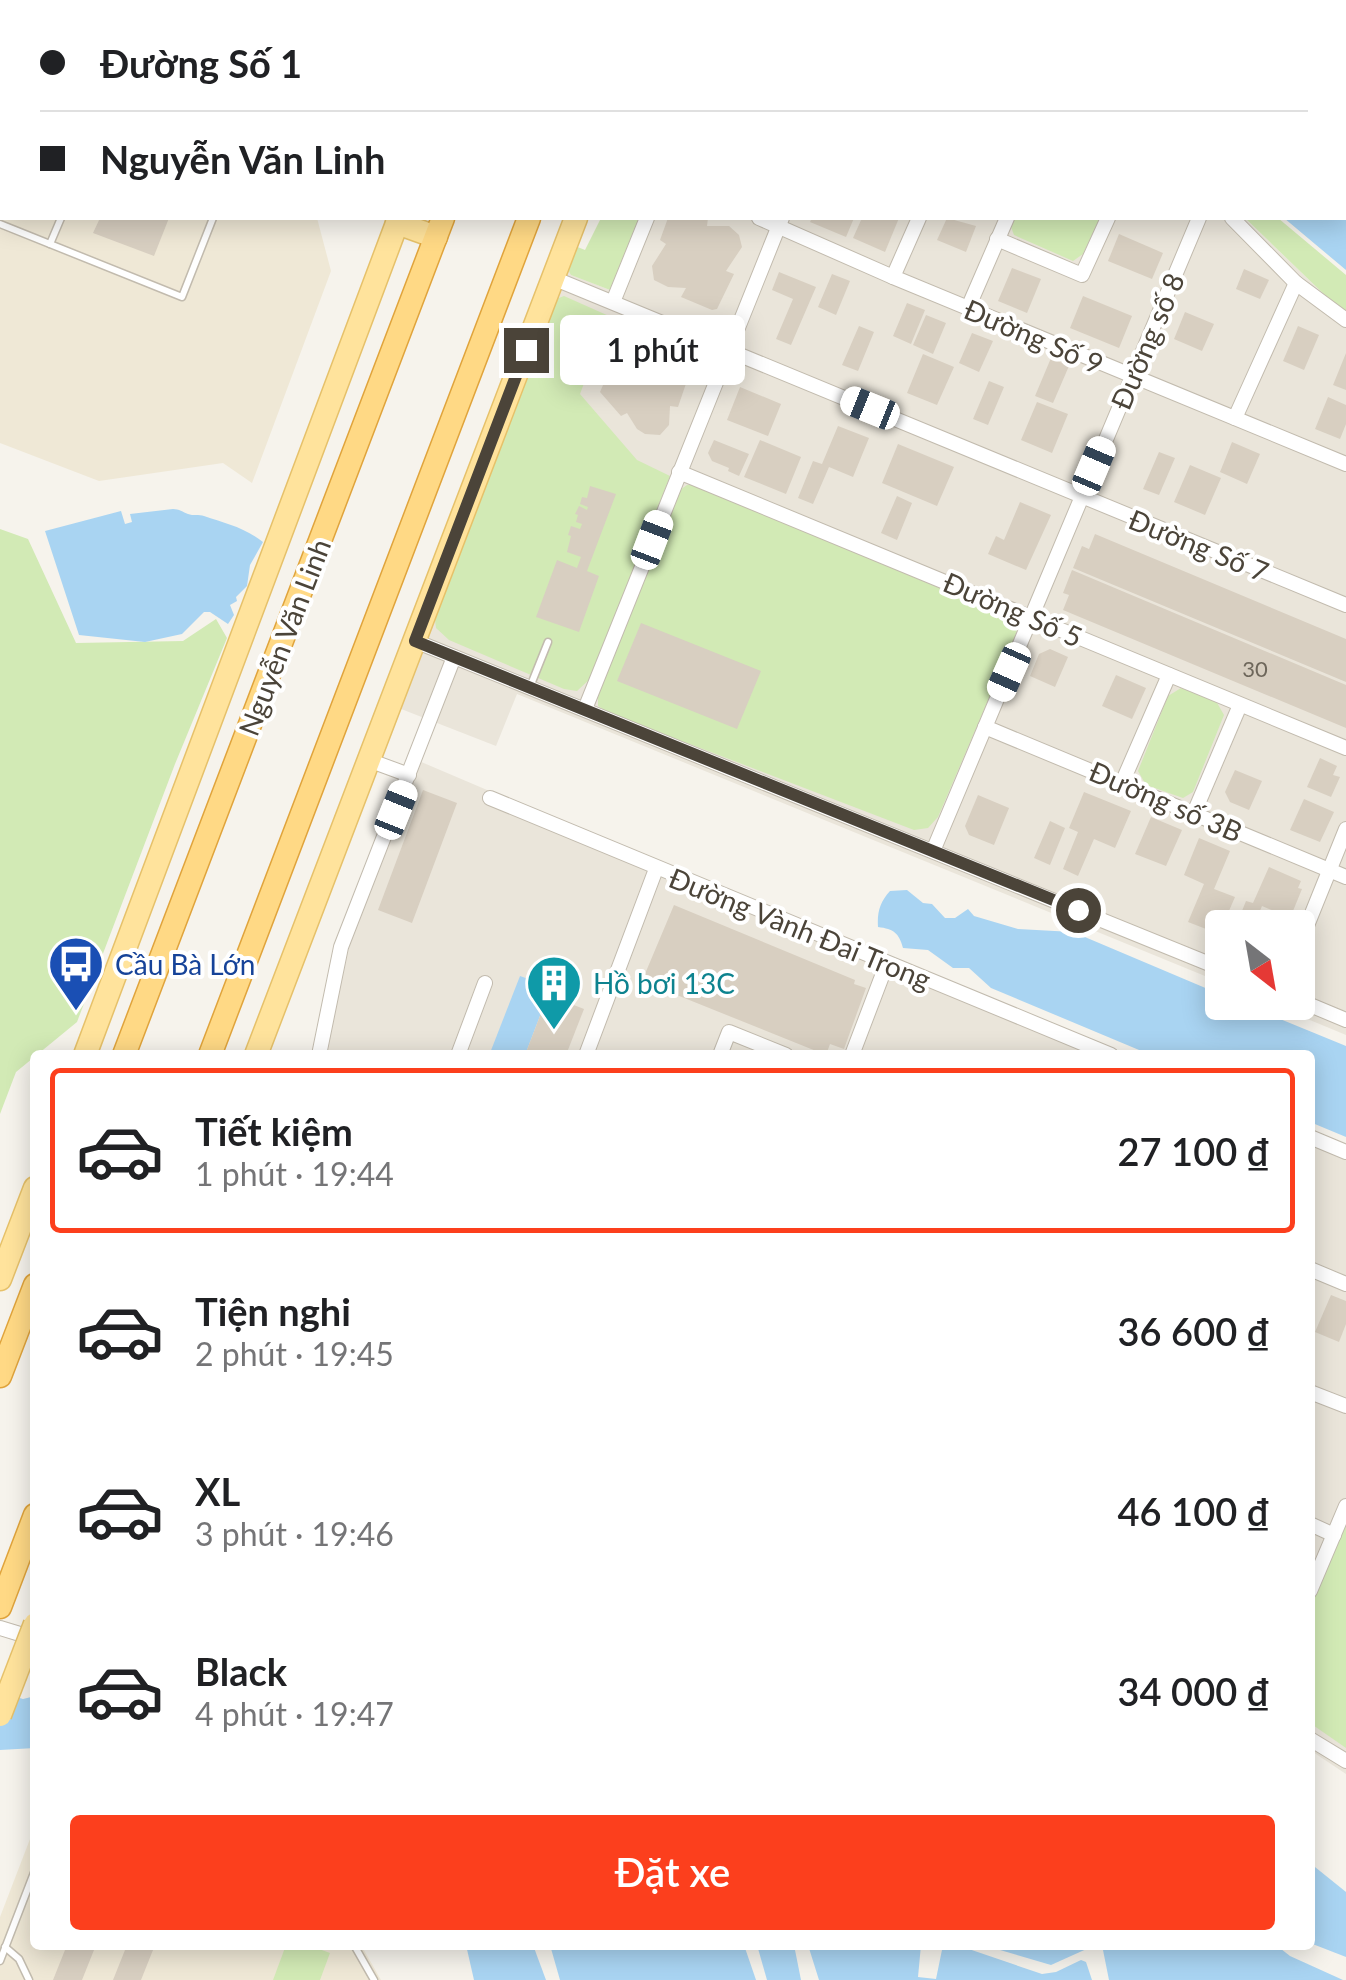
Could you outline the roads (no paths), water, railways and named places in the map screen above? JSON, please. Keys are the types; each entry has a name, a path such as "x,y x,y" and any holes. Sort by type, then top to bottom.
{"highway":[{"path":"212,1050 528,220"},
{"name":"Nguyễn Văn Linh","path":"126,1050 439,227"},
{"path":"0,1376 30,1299"},
{"path":"0,1607 30,1528"}],"main road":[{"name":"Nguyễn Văn Linh","path":"87,1050 392,220"},
{"path":"398,220 439,227"},
{"path":"258,1050 575,220"},
{"path":"164,846 199,860"},
{"path":"0,1279 9,1240 30,1198"},
{"path":"0,1715 30,1637"}],"street":[{"path":"613,302 647,220"},
{"path":"893,277 918,220"},
{"path":"968,308 1005,220"},
{"path":"997,239 1082,274 1107,220"},
{"name":"Đường số 8","path":"933,851 1198,220"},
{"path":"1234,220 1296,283 1346,320"},
{"path":"585,709 780,223"},
{"name":"Đường Số 9","path":"780,223 893,277 1346,464"},
{"name":"Đường Số 7","path":"553,278 1346,605"},
{"path":"1236,418 1296,283"},
{"name":"Đường Số 5","path":"679,472 1346,748"},
{"path":"415,641 1205,962"},
{"path":"323,1050 342,947 454,657"},
{"path":"1122,783 1169,675"},
{"path":"1194,813 1240,705"},
{"name":"Đường số 3B","path":"985,727 1346,878"},
{"path":"371,761 409,775"},
{"name":"Đường Vành Đai Trong","path":"490,798 1099,1050"},
{"path":"1313,910 1346,829"},
{"path":"588,1050 656,869"},
{"path":"854,1050 887,962"},
{"path":"460,1050 485,983"},
{"path":"1315,1007 1346,1020"},
{"path":"722,1050 729,1032 774,1050"},
{"path":"1315,1139 1346,1152"},
{"path":"1315,1271 1346,1284"},
{"path":"1315,1394 1346,1406"},
{"path":"1315,1579 1346,1506"},
{"path":"1315,1526 1334,1534"},
{"path":"0,1628 30,1637"},
{"path":"1315,1741 1346,1761"}],"lane":[{"path":"50,244 59,220"},
{"path":"0,224 182,297 212,220"},
{"path":"530,687 548,642"},
{"path":"0,1961 30,1883"},
{"path":"6,1947 19,1959 29,1980"},
{"path":"357,1950 374,1980"}],"water":[{"path":"1286,220 1346,220 1346,270"},
{"path":"173,509 234,526 263,542 250,565 247,586 230,605 234,615 228,624 204,612 182,634 145,642 79,635 45,531 121,511 125,524 132,522 130,514"},
{"path":"907,890 923,903 932,904 945,918 955,918 968,909 974,916 1018,929 1073,932 1205,988 1205,1020 1283,1020 1346,1046 1346,1137 1315,1124 1315,1050 1139,1050 991,988 969,968 953,968 928,950 903,948 895,933 878,927 882,903 890,891"},
{"path":"520,976 551,987 527,1050 491,1050"},
{"path":"0,1692 30,1697 30,1748 0,1750"},
{"path":"1315,1867 1346,1892 1346,1957 1315,1945"},
{"path":"467,1950 535,1950 546,1980 474,1980"},
{"path":"551,1950 746,1950 756,1980 560,1980"},
{"path":"758,1950 795,1950 801,1980 767,1980"},
{"path":"810,1950 921,1950 918,1977 936,1979 942,1950 972,1950 1042,1974 1081,1960 1086,1962 1092,1980 819,1980"},
{"path":"1000,1950 1084,1950 1051,1965"},
{"path":"1103,1950 1282,1950 1343,1980 1109,1980"}],"place":[{"name":"Cầu Bà Lớn","path":"76,1013"},
{"name":"Hồ bơi 13C","path":"554,1032"}]}
